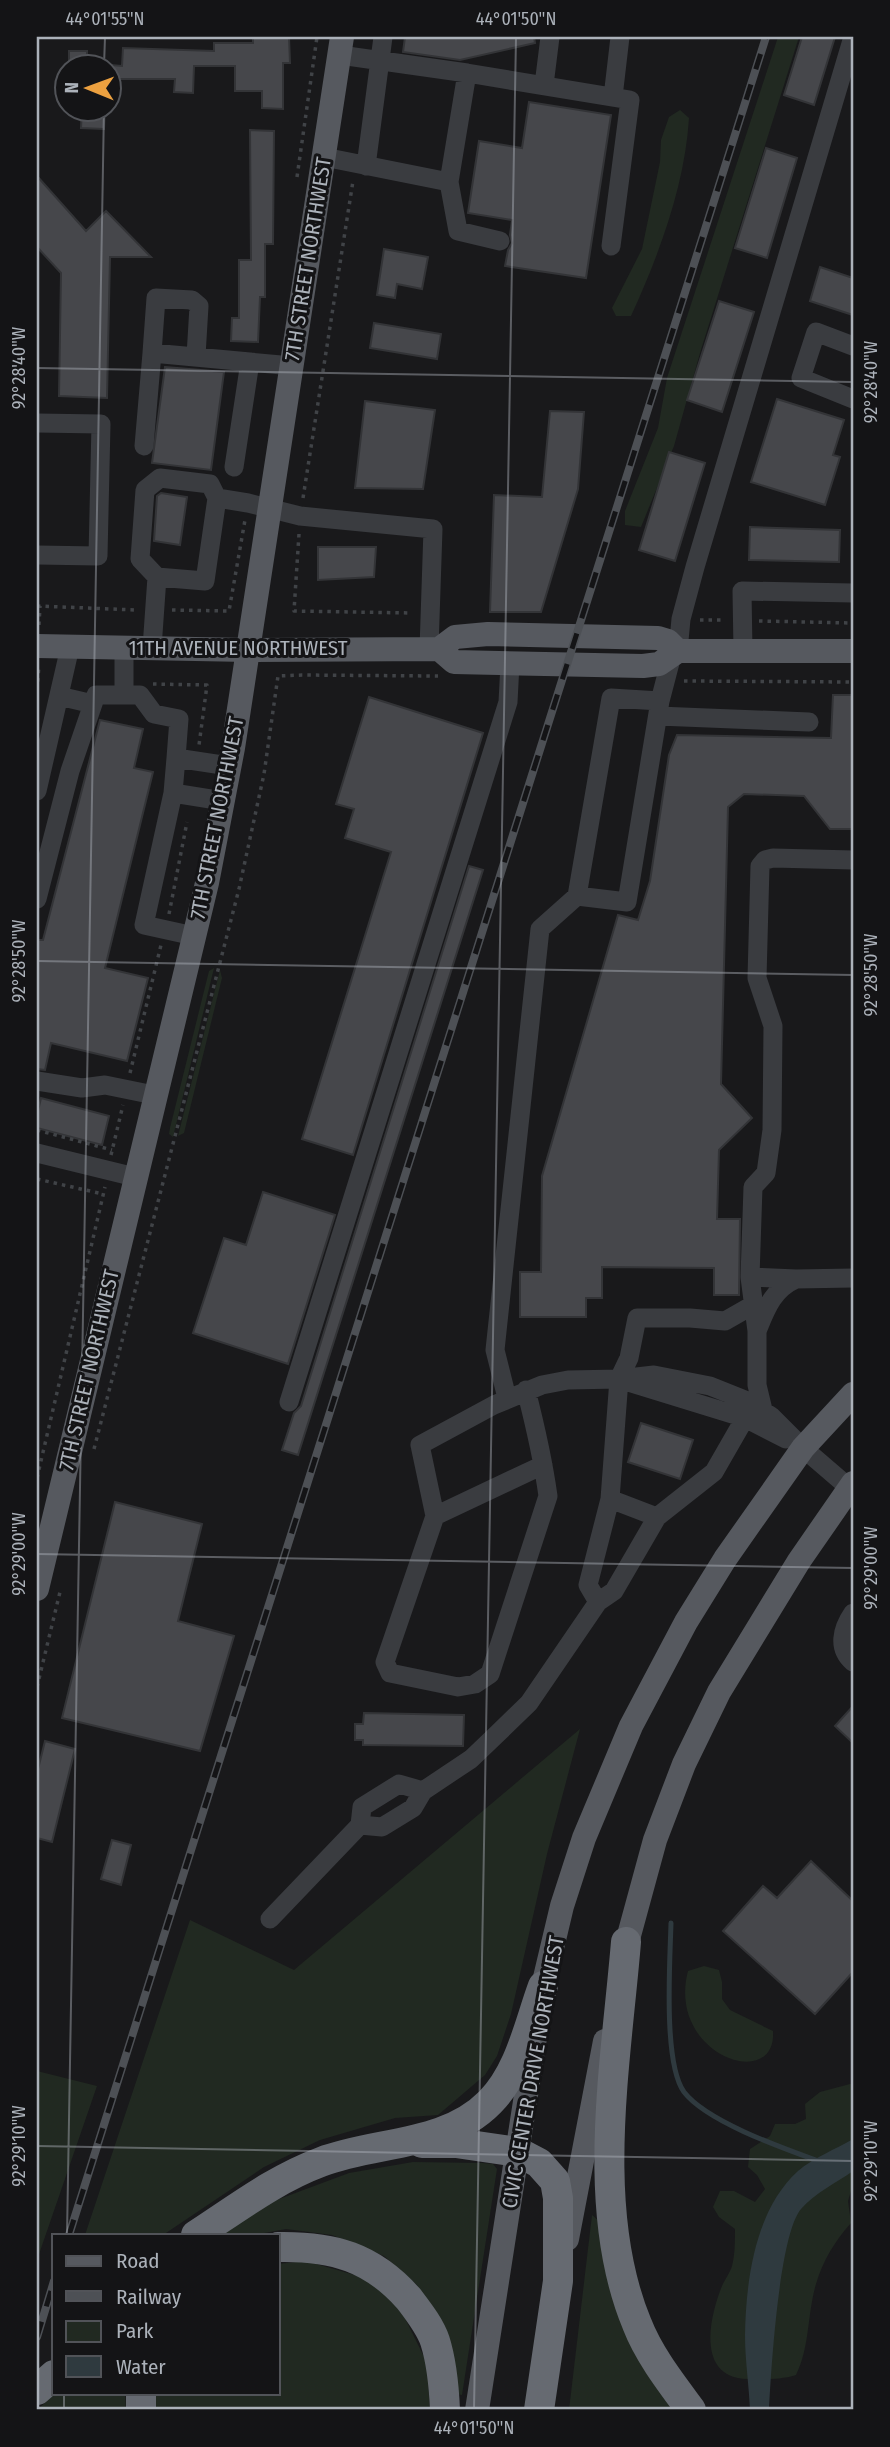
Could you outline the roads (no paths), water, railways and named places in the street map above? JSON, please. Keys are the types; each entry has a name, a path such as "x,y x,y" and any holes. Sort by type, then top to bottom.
{"highway":[{"path":"626,1942 609,2141 611,2218 622,2280 637,2325 664,2374 691,2410"},
{"path":"408,2143 473,2116 491,2102 512,2074 543,1986"},
{"path":"198,2234 282,2179 348,2153 408,2143 456,2143 518,2152 539,2163 555,2181 558,2198 558,2281 539,2410"},
{"path":"280,2247 339,2252 373,2266 399,2288 417,2309 434,2339 443,2380 445,2410"}],"main road":[{"name":"7TH STREET NORTHWEST","path":"37,1589 194,936 229,766 341,46"},
{"name":"11TH AVENUE NORTHWEST","path":"37,646 248,650 434,649 455,637 488,634 658,638 668,641 675,653"},
{"name":"11TH AVENUE NORTHWEST","path":"434,649 454,662 643,666 659,664 675,653 853,651"},
{"name":"CIVIC CENTER DRIVE NORTHWEST","path":"477,2410 543,1986 562,1906 584,1838 631,1726 699,1601 725,1559 803,1448 853,1394"},
{"path":"558,2281 626,1942 669,1802 719,1692 799,1561 852,1487"}],"street":[{"path":"361,165 383,37"},
{"path":"544,85 550,37"},
{"path":"613,97 620,37"},
{"path":"577,896 628,902 659,708 675,653 681,620 853,37"},
{"path":"341,46 380,61 630,100 611,246"},
{"path":"467,73 449,182 458,231 500,241"},
{"path":"324,156 449,182"},
{"path":"144,446 156,298 192,300 199,306 196,356"},
{"path":"853,346 816,332 800,378 853,399"},
{"path":"152,354 292,366"},
{"path":"234,467 250,362"},
{"path":"37,423 101,424 98,556 37,555"},
{"path":"160,478 210,484 218,498 205,581 157,577 140,559 145,490 160,478"},
{"path":"218,498 300,516 433,529 434,649"},
{"path":"152,648 157,577"},
{"path":"743,651 742,591 853,593"},
{"path":"37,792 71,647"},
{"path":"124,648 124,695"},
{"path":"289,1402 508,702 510,664"},
{"path":"37,894 44,840 96,695 140,695 154,713 179,719 173,793 144,925 194,936"},
{"path":"59,696 93,704"},
{"path":"507,1398 495,1350 540,929 577,896 611,698 659,708 809,722"},
{"path":"176,758 229,766"},
{"path":"43,765 70,771"},
{"path":"173,793 222,801"},
{"path":"360,1825 382,1827 413,1808 423,1791 471,1759 529,1703 597,1602 614,1591 657,1517 714,1472 754,1414 757,1331 750,1276 753,1187 766,1173 772,1130 773,1026 757,978 760,866 765,860 773,858 853,860"},
{"path":"37,1082 82,1088 105,1085 154,1095"},
{"path":"37,1153 135,1177"},
{"path":"750,1276 796,1279 853,1278"},
{"path":"757,1331 770,1301 778,1290 796,1279"},
{"path":"597,1602 588,1585 610,1499 619,1379 629,1358 637,1318 725,1321 753,1305"},
{"path":"526,1390 548,1496 490,1674 475,1684 458,1687 390,1672 385,1662 435,1516 419,1445 526,1390 568,1380 619,1379 654,1374 710,1386 745,1400 754,1414 852,1487"},
{"path":"435,1516 543,1465"},
{"path":"610,1499 657,1517"},
{"path":"853,1613 843,1633 846,1656 853,1662"},
{"path":"270,1919 360,1825 362,1807 398,1784 423,1791"}],"water":[{"path":"853,2139 853,2171 807,2203 793,2224 778,2305 769,2410 750,2410 745,2344 746,2314 751,2269 763,2226 783,2187 798,2171"}],"waterway":[{"path":"671,1923 670,2036 677,2078 684,2092 710,2114 728,2124 821,2162"}],"railway":[{"path":"69,2234 766,37"},
{"path":"37,2337 52,2288"}]}
